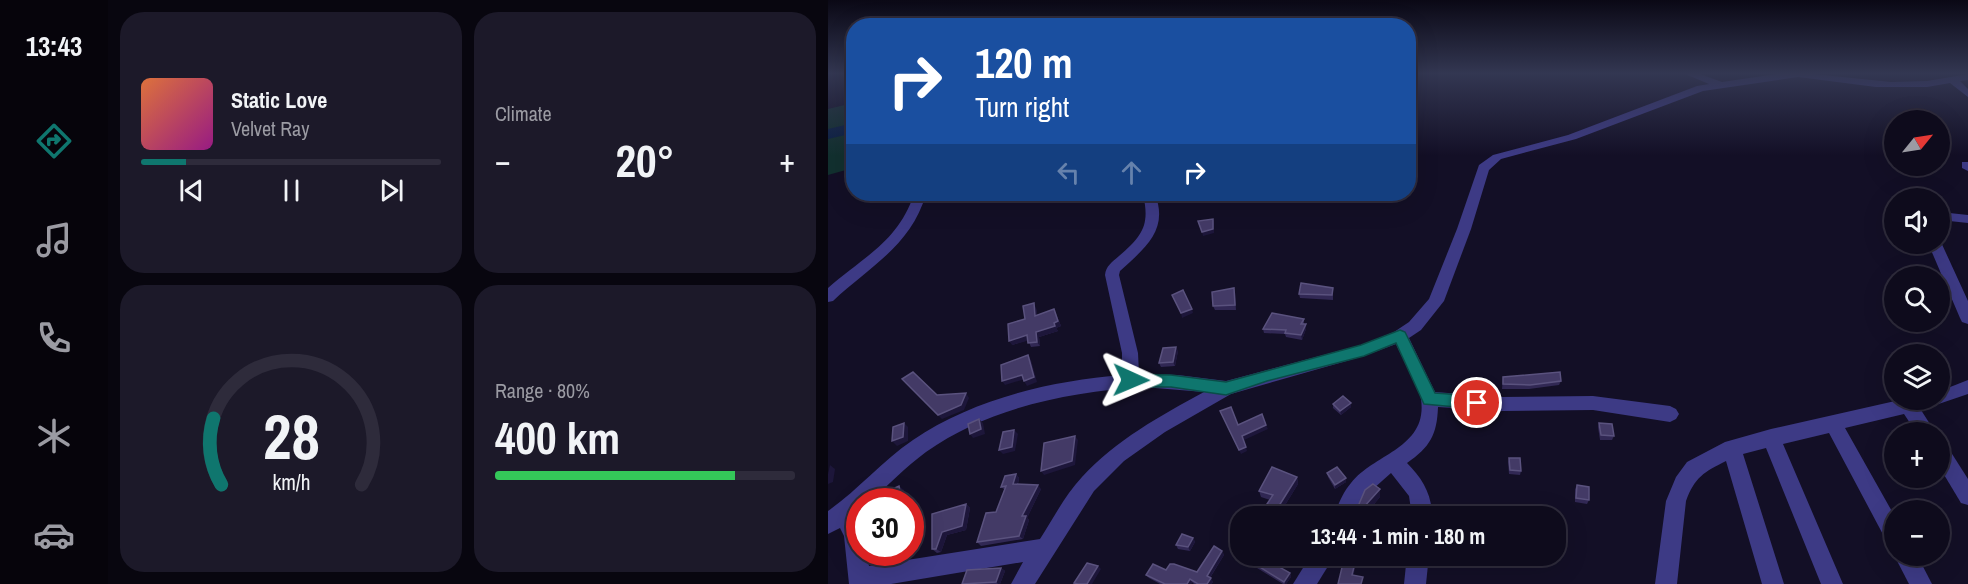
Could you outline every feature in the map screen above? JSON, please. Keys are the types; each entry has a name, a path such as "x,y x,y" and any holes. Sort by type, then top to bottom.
{"street":[{"path":"1022,584 1087,486 1117,455 1159,426 1226,388 1364,350 1400,336 1415,326 1436,301 1464,229 1483,168 1490,161 1516,150 1572,137 1661,101"},
{"path":"828,297 892,245 918,209 919,201"},
{"path":"1131,380 1130,353 1112,275 1113,269 1151,232 1154,220 1150,201"},
{"path":"1950,217 1968,219"},
{"path":"1940,254 1968,318"},
{"path":"1349,506 1357,490 1392,461 1419,444 1425,436 1430,399 1400,336"},
{"path":"1047,548 860,581 854,535 836,519 911,452 935,436 1000,407 1053,393 1131,380 1171,381 1226,388"},
{"path":"1950,394 1968,387"},
{"path":"1430,399 1501,404 1593,403 1670,414"},
{"path":"1666,584 1676,501 1683,483 1694,468 1732,448 1771,437 1894,410"},
{"path":"1834,425 1884,517"},
{"path":"1771,437 1832,584"},
{"path":"1732,448 1773,584"},
{"path":"1392,461 1415,485 1421,506"},
{"path":"1950,468 1968,496"},
{"path":"1304,584 1316,566"},
{"path":"1415,584 1417,566"},
{"path":"1911,566 1921,584"}],"green space":[{"path":"846,105 846,170 828,175 828,109"}],"building":[{"path":"1213,219 1213,229 1202,232 1198,221"},
{"path":"1301,283 1333,288 1332,295 1299,294"},
{"path":"1234,288 1235,305 1213,306 1212,292"},
{"path":"1183,290 1192,309 1181,313 1172,295"},
{"path":"1034,303 1035,316 1054,309 1058,321 1054,323 1055,326 1036,332 1037,342 1028,343 1027,335 1009,341 1008,324 1025,319 1023,306"},
{"path":"1272,313 1304,319 1301,324 1306,324 1301,335 1285,333 1286,330 1263,329"},
{"path":"1176,347 1173,362 1159,363 1163,348"},
{"path":"1028,355 1034,377 1024,381 1022,375 1002,381 1001,365"},
{"path":"913,372 937,395 966,393 961,405 938,415 902,379"},
{"path":"1560,372 1561,381 1530,385 1503,384 1503,377"},
{"path":"1343,396 1351,403 1340,411 1333,404"},
{"path":"1231,407 1238,425 1262,414 1266,425 1242,436 1246,447 1239,450 1220,411"},
{"path":"979,419 981,429 970,434 968,424"},
{"path":"904,423 903,437 892,441 893,427"},
{"path":"1599,423 1612,424 1614,436 1601,435"},
{"path":"1014,430 1012,447 999,450 1003,432"},
{"path":"1075,436 1072,461 1041,471 1044,443"},
{"path":"1509,458 1520,458 1521,471 1510,470"},
{"path":"1272,467 1297,477 1279,506 1267,504 1273,495 1259,491"},
{"path":"1337,467 1346,478 1335,485 1327,473"},
{"path":"1016,474 1013,484 1038,485 1022,516 1026,516 1019,536 977,542 986,513 996,512 1006,486 1001,487 1005,476"},
{"path":"1373,484 1380,489 1365,506 1361,506 1359,504 1365,490"},
{"path":"1577,485 1589,487 1589,500 1576,498"},
{"path":"966,504 962,526 942,532 936,549 932,549 932,514"},
{"path":"1182,534 1193,538 1188,547 1176,545"},
{"path":"1214,546 1222,551 1207,576 1211,578 1207,584 1198,584 1190,579 1187,584 1165,584 1146,575 1153,564 1166,570 1170,564 1174,564 1197,572"},
{"path":"1087,563 1098,566 1087,584 1074,583"},
{"path":"1258,566 1278,566 1290,573 1284,582"},
{"path":"1342,566 1354,566 1352,575 1363,577 1361,584 1338,584"},
{"path":"1001,568 996,582 962,584 967,570"}],"waterway":[{"path":"828,134 846,130"}],"route":[{"path":"1131,380 1171,381 1226,388 1364,350 1400,336 1430,399 1477,403"}]}
